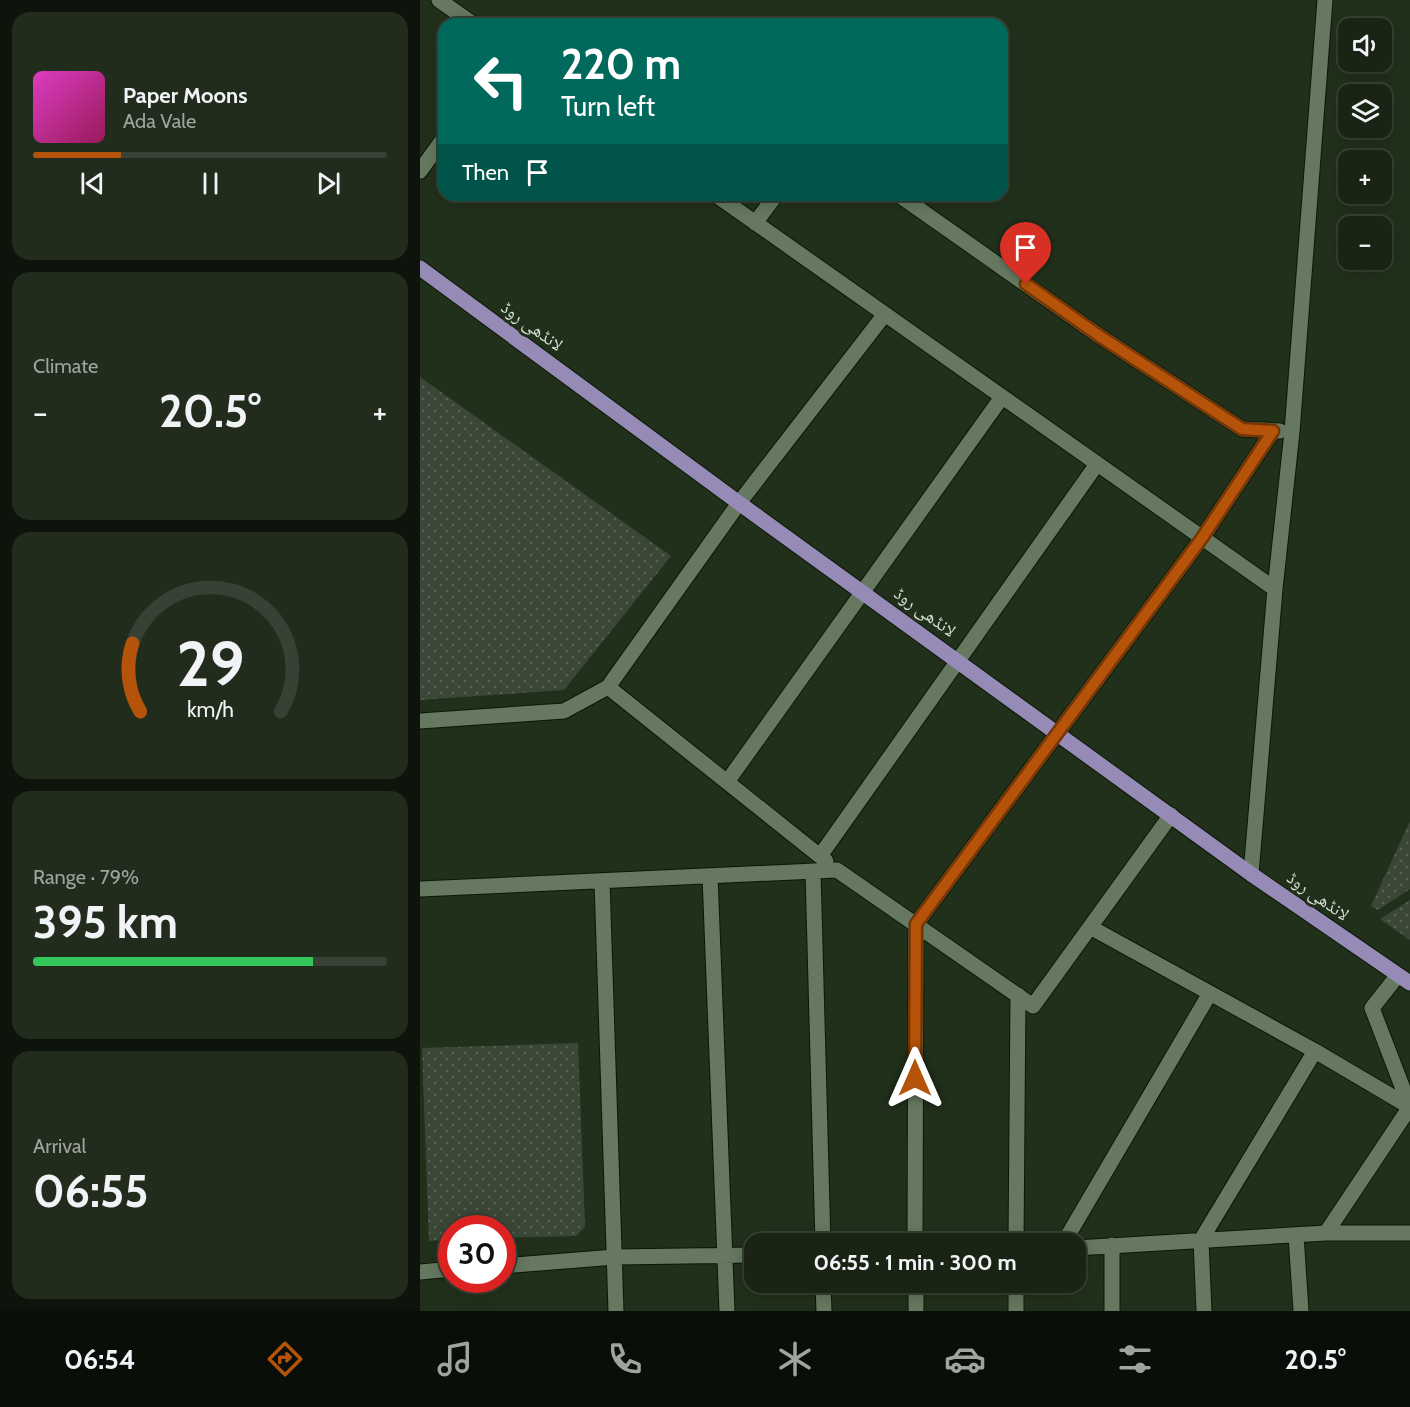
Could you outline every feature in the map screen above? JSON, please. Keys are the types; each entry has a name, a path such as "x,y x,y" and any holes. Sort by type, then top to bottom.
{"main road":[{"name":"لانڈھی روڈ","path":"420,267 739,503 1251,874 1404,979"}],"street":[{"path":"439,0 464,18"},
{"path":"1251,874 1275,589 1292,432 1325,0"},
{"path":"420,171 438,146"},
{"path":"724,201 1275,589"},
{"path":"755,223 772,201"},
{"path":"908,201 1098,335 1242,429 1292,432"},
{"path":"420,721 564,711 608,687 739,503 885,314"},
{"path":"727,782 1002,397"},
{"path":"915,1233 916,924 1202,538 1273,431"},
{"path":"820,856 1097,464"},
{"path":"608,687 837,870 1033,1006 1171,815"},
{"path":"420,889 837,870"},
{"path":"813,871 823,1233"},
{"path":"710,876 727,1311"},
{"path":"602,881 616,1311"},
{"path":"1090,927 1315,1051 1410,1107"},
{"path":"1404,979 1372,1008 1410,1107"},
{"path":"1069,1233 1210,993"},
{"path":"1016,1233 1018,995"},
{"path":"1204,1311 1201,1240 1315,1051"},
{"path":"1326,1233 1410,1107"},
{"path":"1086,1247 1326,1233 1410,1233"},
{"path":"1296,1235 1301,1311"},
{"path":"1112,1245 1112,1311"},
{"path":"516,1265 615,1257 744,1255"},
{"path":"420,1272 438,1270"},
{"path":"823,1293 824,1311"},
{"path":"916,1293 916,1311"},
{"path":"1016,1293 1016,1311"}],"green space":[{"path":"420,377 671,556 564,690 420,700"},
{"path":"1410,821 1410,889 1378,910 1371,906"},
{"path":"1410,900 1410,940 1380,919"},
{"path":"578,1043 585,1227 576,1236 516,1238 516,1215 438,1215 438,1241 429,1241 422,1048"}],"route":[{"path":"915,1078 916,924 1202,538 1273,431 1242,429 1098,335 1026,284"}]}
